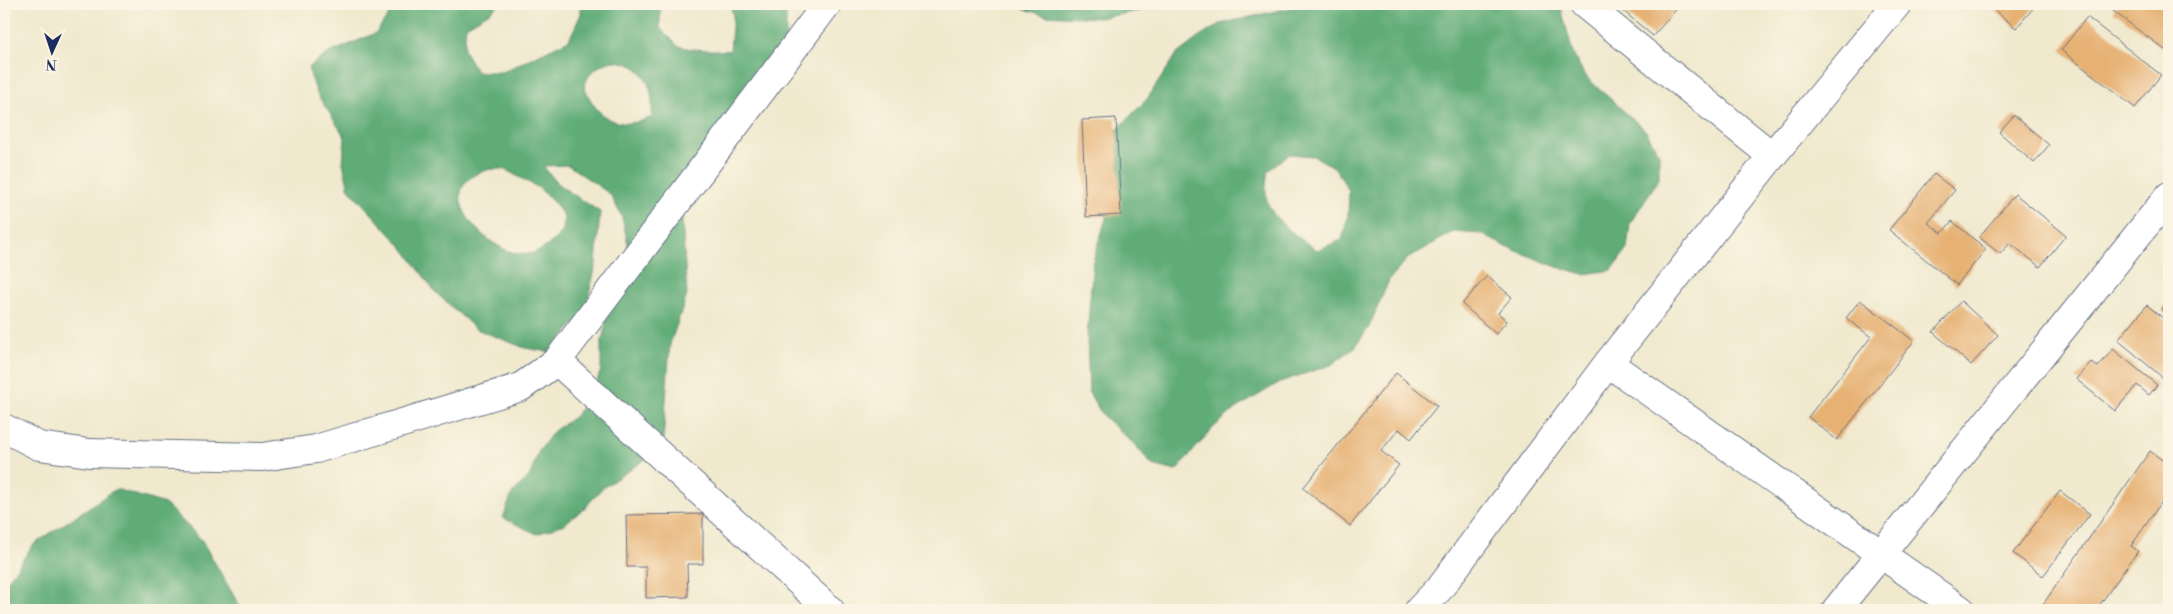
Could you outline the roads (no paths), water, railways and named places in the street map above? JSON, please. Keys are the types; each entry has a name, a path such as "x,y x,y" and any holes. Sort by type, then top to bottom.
{"street":[{"path":"4,428 39,446 89,453 262,457 316,449 521,388 556,361 827,4"},
{"path":"1584,4 1772,156"},
{"path":"1419,610 1439,590 1608,363 1772,156 1897,4"},
{"path":"1836,610 2169,196"},
{"path":"556,361 830,610"},
{"path":"1608,363 1961,610"},
{"path":"1929,588 1945,610"}]}
